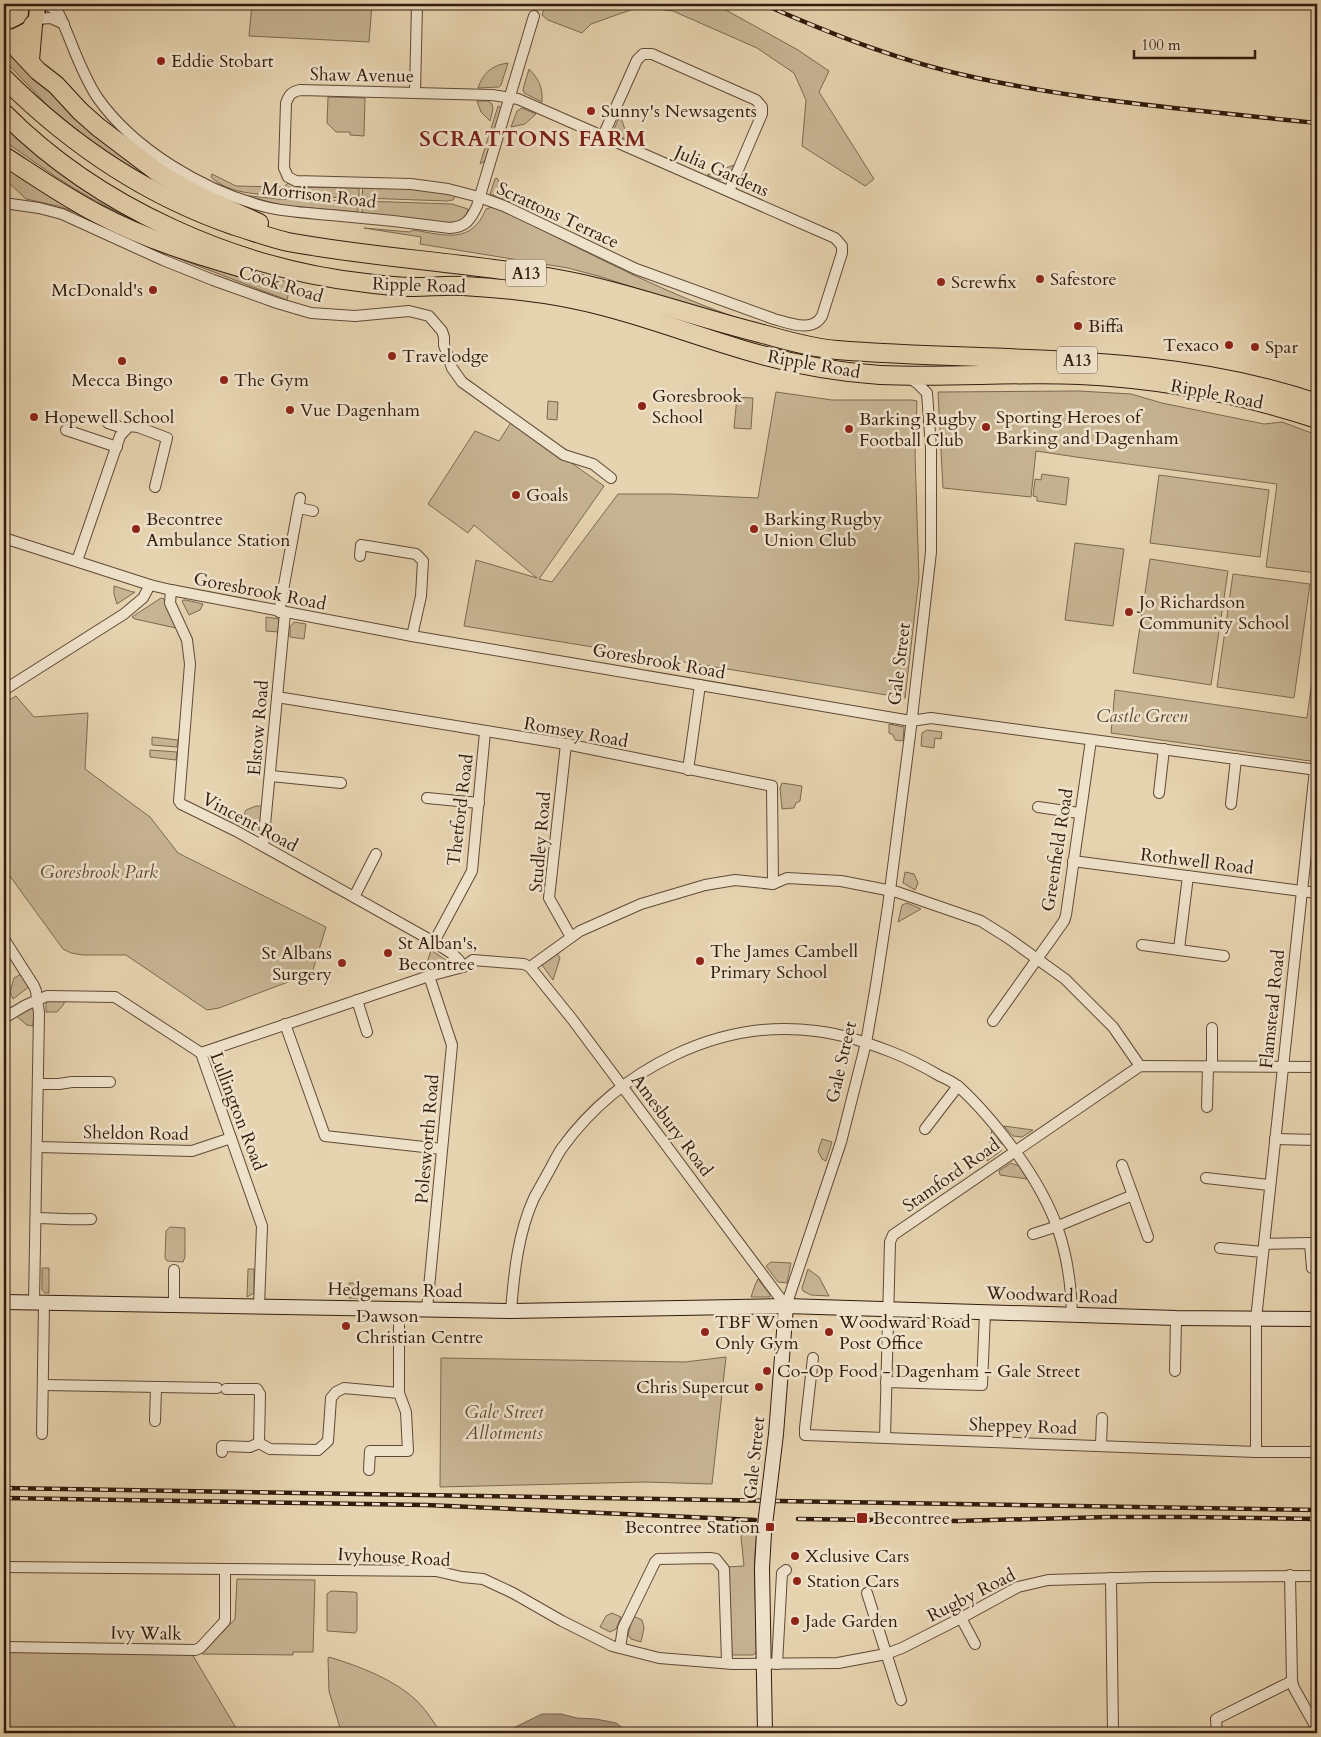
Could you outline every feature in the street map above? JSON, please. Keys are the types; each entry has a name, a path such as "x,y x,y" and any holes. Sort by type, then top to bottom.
{"highway":[{"path":"30,60 35,16"},
{"path":"5,38 30,60"},
{"name":"A13","path":"30,60 38,71 56,85 98,127 160,174 201,197 253,220 323,247"},
{"name":"A13","path":"4,78 52,123 83,146 140,183 181,204 220,220 285,241 323,247"},
{"name":"A13","path":"4,113 38,144 71,169 124,203 210,245 251,259 316,276"},
{"name":"A13","path":"4,156 60,193 99,215 160,242 252,270 283,275 316,276"},
{"name":"Ripple Road","path":"323,247 546,276 610,290 725,325 804,345 833,350 1084,361 1165,368 1231,379 1288,393 1317,403"},
{"name":"Ripple Road","path":"316,276 412,287 462,286 572,299 612,309 748,352 804,365 870,374 1083,375 1162,384 1216,393 1274,406 1317,419"}],"main road":[{"path":"5,38 26,32 35,16"}],"street":[{"name":"Morrison Road","path":"46,4 54,9 64,24 84,76 98,98 118,123 154,154 184,172 221,191 267,207 450,228 463,226 472,218 534,16"},
{"path":"415,93 417,4"},
{"path":"35,16 51,18 64,24"},
{"path":"603,136 637,60 644,54 652,54 756,100 762,106 762,114 729,191"},
{"name":"Shaw Avenue","path":"284,168 286,103 294,91 492,95 509,97"},
{"name":"Julia Gardens","path":"509,97 518,99 835,238 842,246 842,253 822,316 814,324"},
{"name":"Scrattons Terrace","path":"284,168 288,177 296,181 411,184 448,189 479,197 504,206 636,269 774,319 793,324 809,326 814,324"},
{"name":"Cook Road","path":"4,203 62,214 163,260 213,280 311,313 355,316 410,311 429,316 442,331 444,345 452,368 462,382 564,455 593,464 611,478"},
{"path":"904,375 917,383 927,393 941,375"},
{"name":"Gale Street","path":"770,1664 762,1568 764,1534 776,1434 786,1306 841,1142 866,1042 876,985 890,891 931,552 931,456 927,393"},
{"path":"108,423 126,429"},
{"path":"77,561 120,436 129,426 138,427 167,438 155,487"},
{"path":"66,430 117,448"},
{"name":"Elstow Road","path":"264,846 277,698 282,612 299,503 314,510"},
{"name":"Goresbrook Road","path":"4,538 150,585 412,636 911,721 931,718 1316,770"},
{"path":"360,556 361,545 416,554 423,561 421,596 412,636"},
{"path":"4,690 124,614 143,598 150,585"},
{"name":"Vincent Road","path":"171,590 170,603 187,640 190,664 179,801 184,806 264,846 434,942 456,957 463,967"},
{"path":"688,770 700,685"},
{"name":"Romsey Road","path":"277,698 566,744 772,786 773,884"},
{"name":"Thetford Road","path":"434,942 472,871 485,732"},
{"name":"Greenfield Road","path":"993,1020 1064,921 1091,740"},
{"name":"Studley Road","path":"566,744 549,898 570,937"},
{"path":"1159,794 1164,749"},
{"path":"1231,804 1236,759"},
{"name":"Flamstead Road","path":"1256,1452 1256,1319 1301,891 1316,770"},
{"path":"271,776 341,783"},
{"path":"427,798 479,803"},
{"path":"1038,807 1080,813"},
{"path":"354,897 376,854"},
{"name":"Rothwell Road","path":"1073,861 1317,893"},
{"path":"1179,949 1188,876"},
{"path":"201,1053 429,976 463,967 473,960 524,964 530,967 570,937 641,904 705,885 736,880 773,884 787,878 828,880 883,888 981,921 1065,979 1098,1011 1126,1044 1140,1066 1317,1067"},
{"path":"4,939 34,986 38,999 39,1084 36,1218 44,1385 42,1434"},
{"path":"1142,944 1224,956"},
{"name":"Amesbury Road","path":"530,967 572,1019 786,1306"},
{"name":"Polesworth Road","path":"427,1309 452,1045 429,976"},
{"name":"Lullington Road","path":"4,1018 47,996 114,997 201,1053 262,1226 259,1306"},
{"path":"357,1000 368,1032"},
{"path":"285,1024 326,1136 442,1149"},
{"path":"1207,1107 1212,1028"},
{"path":"511,1311 514,1278 523,1229 534,1200 562,1148 593,1112 622,1086 661,1062 688,1049 742,1034 778,1030 814,1031 866,1042 912,1060 958,1086 992,1121 1041,1188 1058,1226 1069,1268 1072,1314"},
{"name":"Stamford Road","path":"885,1438 890,1242 893,1235 1140,1066"},
{"path":"39,1084 110,1082"},
{"path":"925,1129 958,1086"},
{"name":"Sheldon Road","path":"38,1147 192,1151 231,1138"},
{"path":"1274,1139 1317,1140"},
{"path":"1122,1165 1148,1237"},
{"path":"1206,1178 1269,1185"},
{"path":"1033,1234 1058,1226 1133,1195"},
{"path":"36,1218 91,1220"},
{"path":"1220,1248 1264,1248 1310,1243 1312,1268"},
{"path":"174,1270 174,1304"},
{"name":"Hedgemans Road","path":"4,1302 511,1311 786,1306"},
{"name":"Woodward Road","path":"786,1306 1176,1318 1317,1320"},
{"path":"369,1470 370,1451 408,1451 406,1412 399,1393 399,1309"},
{"path":"886,1382 982,1385 985,1312"},
{"path":"1175,1371 1176,1318"},
{"name":"Sheppey Road","path":"813,1358 805,1428 806,1436 1256,1452 1317,1452"},
{"path":"44,1385 257,1389 260,1394 259,1443"},
{"path":"155,1420 156,1388"},
{"path":"259,1443 270,1450 318,1450 328,1441 331,1398 336,1392 344,1388 399,1393"},
{"path":"1101,1445 1102,1418"},
{"path":"222,1452 222,1446 250,1446 259,1443"},
{"path":"620,1648 623,1628 654,1562 658,1559 710,1558 716,1560 724,1569 727,1662"},
{"name":"Ivyhouse Road","path":"4,1567 436,1571 462,1577 483,1579 612,1646 659,1658 727,1662 733,1664 770,1664"},
{"name":"Ivy Walk","path":"4,1647 195,1650 200,1648 225,1621 225,1570"},
{"name":"Gale Street","path":"765,1733 770,1664 782,1573 786,1570"},
{"path":"1290,1575 1292,1681 1317,1729"},
{"name":"Rugby Road","path":"770,1664 838,1662 886,1654 902,1648 1018,1587 1048,1580 1317,1576"},
{"path":"1111,1578 1113,1733"},
{"path":"867,1593 901,1700"},
{"path":"961,1618 975,1644"},
{"path":"1217,1733 1216,1718 1292,1681"}],"green space":[{"path":"252,4 372,4 369,42 249,36"},
{"path":"546,4 715,4 798,50 829,71 819,92 874,179 865,186 802,146 806,100 794,73 757,48 673,11 639,7 591,24 582,33 548,20 542,15"},
{"path":"5,51 12,51 181,193 147,179 97,146 49,107 4,60"},
{"path":"508,63 499,87 478,88 485,74 497,66"},
{"path":"529,69 540,84 542,102 524,93 523,89"},
{"path":"328,97 365,98 364,136 350,135 350,132 336,132 327,123"},
{"path":"477,101 488,101 492,104 493,109 490,121 481,112"},
{"path":"498,106 501,110 485,161 480,164"},
{"path":"522,108 536,114 525,124 511,127 517,111"},
{"path":"620,115 629,141 618,135 615,131"},
{"path":"4,120 169,235 86,196 4,141"},
{"path":"4,164 186,252 291,283 287,300 185,261 77,213 58,206 26,199 4,178"},
{"path":"734,165 727,178 721,180 707,175"},
{"path":"212,174 236,186 281,187 280,196 253,194 235,190 218,183 211,177"},
{"path":"497,178 510,202 490,194"},
{"path":"288,183 298,187 359,188 359,198 283,196 283,188"},
{"path":"363,185 406,187 456,195 453,200 447,201 362,198"},
{"path":"242,195 278,199 358,201 358,212 286,206"},
{"path":"362,201 452,204 468,209 463,219 452,224 362,213"},
{"path":"492,207 687,299 763,326 801,336 862,344 862,346 794,337 568,268 420,244 421,237 364,228 410,232 413,230 456,235 465,233 473,228 486,209"},
{"path":"1079,391 1131,394 1162,403 1264,424 1282,422 1317,435 1317,573 1266,567 1277,484 1036,451 1031,497 943,488 938,392"},
{"name":"Barking Rugby Union Club","path":"776,392 832,400 917,401 915,455 919,578 905,698 464,626 476,560 537,578 474,525 468,533 428,504 475,431 499,441 512,421 604,486 539,579 552,582 618,494 671,494 758,498"},
{"path":"737,397 753,398 751,429 734,428"},
{"path":"548,401 558,402 557,420 547,419"},
{"path":"1042,474 1069,478 1066,505 1037,501 1037,497 1033,496 1035,479 1041,480"},
{"path":"1159,475 1269,490 1260,557 1150,543"},
{"path":"1075,543 1124,549 1113,626 1065,620"},
{"path":"1150,559 1228,571 1211,685 1133,673"},
{"path":"1233,574 1310,584 1294,698 1217,687"},
{"path":"114,586 133,592 135,592 117,604"},
{"path":"161,598 164,599 178,627 132,617"},
{"path":"183,600 203,604 200,610 189,615"},
{"path":"266,617 279,619 278,632 266,631"},
{"path":"294,622 306,624 304,639 290,637 290,627"},
{"name":"Castle Green","path":"1317,641 1317,762 1111,733 1115,690 1307,718"},
{"name":"Goresbrook Park","path":"16,696 34,717 88,713 85,769 150,817 178,853 326,927 312,973 219,1008 207,1010 126,955 83,955 71,953 63,949 4,868 4,703"},
{"path":"889,724 904,727 903,741 895,740 893,735 889,733"},
{"path":"927,730 942,732 941,739 935,738 934,748 921,746 922,733"},
{"path":"152,737 178,740 177,747 152,745"},
{"path":"150,750 177,752 176,760 150,757"},
{"path":"782,783 802,786 800,801 796,803 794,808 782,809 780,788"},
{"path":"256,806 263,806 261,828 241,820 246,810"},
{"path":"905,872 914,874 918,883 915,890 903,883"},
{"path":"907,903 921,909 898,922 902,905"},
{"path":"431,950 450,963 450,967 429,974 427,963"},
{"path":"557,953 560,958 553,980 542,965"},
{"path":"23,973 30,986 13,999 10,992 14,978"},
{"path":"64,998 64,1004 57,1012 46,1012 46,1001"},
{"path":"32,1006 34,1010 33,1026 27,1025 15,1015"},
{"path":"1004,1126 1033,1130 1022,1137 1013,1136"},
{"path":"992,1129 1002,1144 1001,1151 987,1161"},
{"path":"822,1139 832,1142 826,1161 822,1159 818,1151"},
{"path":"1011,1163 1019,1166 1027,1179 1000,1175 999,1171"},
{"path":"170,1227 185,1228 185,1257 183,1262 167,1261 165,1258 166,1231"},
{"path":"771,1262 791,1263 787,1283 778,1282 766,1266"},
{"path":"42,1268 49,1268 49,1293 45,1293 42,1290"},
{"path":"248,1269 254,1269 254,1293 247,1297"},
{"path":"808,1269 819,1277 829,1296 811,1295 803,1291 802,1288"},
{"path":"758,1279 770,1295 770,1297 751,1297"},
{"path":"349,1283 360,1283 359,1298 349,1298"},
{"name":"Gale Street Allotments","path":"726,1357 712,1484 644,1482 440,1487 441,1358 685,1362"},
{"path":"758,1526 754,1571 757,1652 753,1655 732,1655 726,1567 744,1566 740,1527"},
{"path":"237,1579 315,1580 313,1652 293,1652 293,1655 202,1654 235,1619"},
{"path":"331,1591 357,1593 357,1630 355,1633 327,1631 327,1594"},
{"path":"612,1613 621,1617 616,1629 610,1632 600,1627 606,1616"},
{"path":"633,1616 642,1620 644,1628 641,1642 631,1639 628,1635"},
{"path":"4,1652 192,1654 239,1733 4,1733"},
{"path":"329,1657 365,1669 399,1687 421,1706 441,1733 338,1733 340,1728 329,1691"}],"shaded area":[{"path":"542,1714 561,1714 616,1723 630,1733 503,1733"}],"railway":[{"path":"763,4 868,47 922,64 977,78 1104,100 1317,123"},
{"path":"4,1488 1317,1510"},
{"path":"4,1498 426,1505 755,1520"},
{"path":"798,1519 956,1521 1108,1517 1317,1519"}],"place":[{"name":"Eddie Stobart","path":"161,61"},
{"name":"Sunny's Newsagents","path":"591,111"},
{"name":"Safestore","path":"1040,279"},
{"name":"Screwfix","path":"941,282"},
{"name":"McDonald's","path":"153,290"},
{"name":"Biffa","path":"1078,326"},
{"name":"Texaco","path":"1229,345"},
{"name":"Spar","path":"1255,347"},
{"name":"Travelodge","path":"392,356"},
{"name":"Mecca Bingo","path":"122,361"},
{"name":"The Gym","path":"224,380"},
{"name":"Goresbrook School","path":"642,406"},
{"name":"Vue Dagenham","path":"290,410"},
{"name":"Hopewell School","path":"34,417"},
{"name":"Sporting Heroes of Barking and Dagenham","path":"986,427"},
{"name":"Barking Rugby Football Club","path":"849,429"},
{"name":"Goals","path":"516,495"},
{"name":"Becontree Ambulance Station","path":"136,529"},
{"name":"Barking Rugby Union Club","path":"754,529"},
{"name":"Jo Richardson Community School","path":"1129,612"},
{"name":"St Alban's, Becontree","path":"388,953"},
{"name":"The James Cambell Primary School","path":"700,961"},
{"name":"St Albans Surgery","path":"342,963"},
{"name":"Dawson Christian Centre","path":"346,1326"},
{"name":"TBF Women Only Gym","path":"705,1332"},
{"name":"Woodward Road Post Office","path":"829,1332"},
{"name":"Co-Op Food - Dagenham - Gale Street","path":"767,1371"},
{"name":"Chris Supercut","path":"759,1387"},
{"name":"Becontree","path":"862,1518"},
{"name":"Becontree Station","path":"770,1527"},
{"name":"Xclusive Cars","path":"795,1556"},
{"name":"Station Cars","path":"797,1581"},
{"name":"Jade Garden","path":"795,1621"}],"district":[{"name":"SCRATTONS FARM","path":"533,138"}]}
